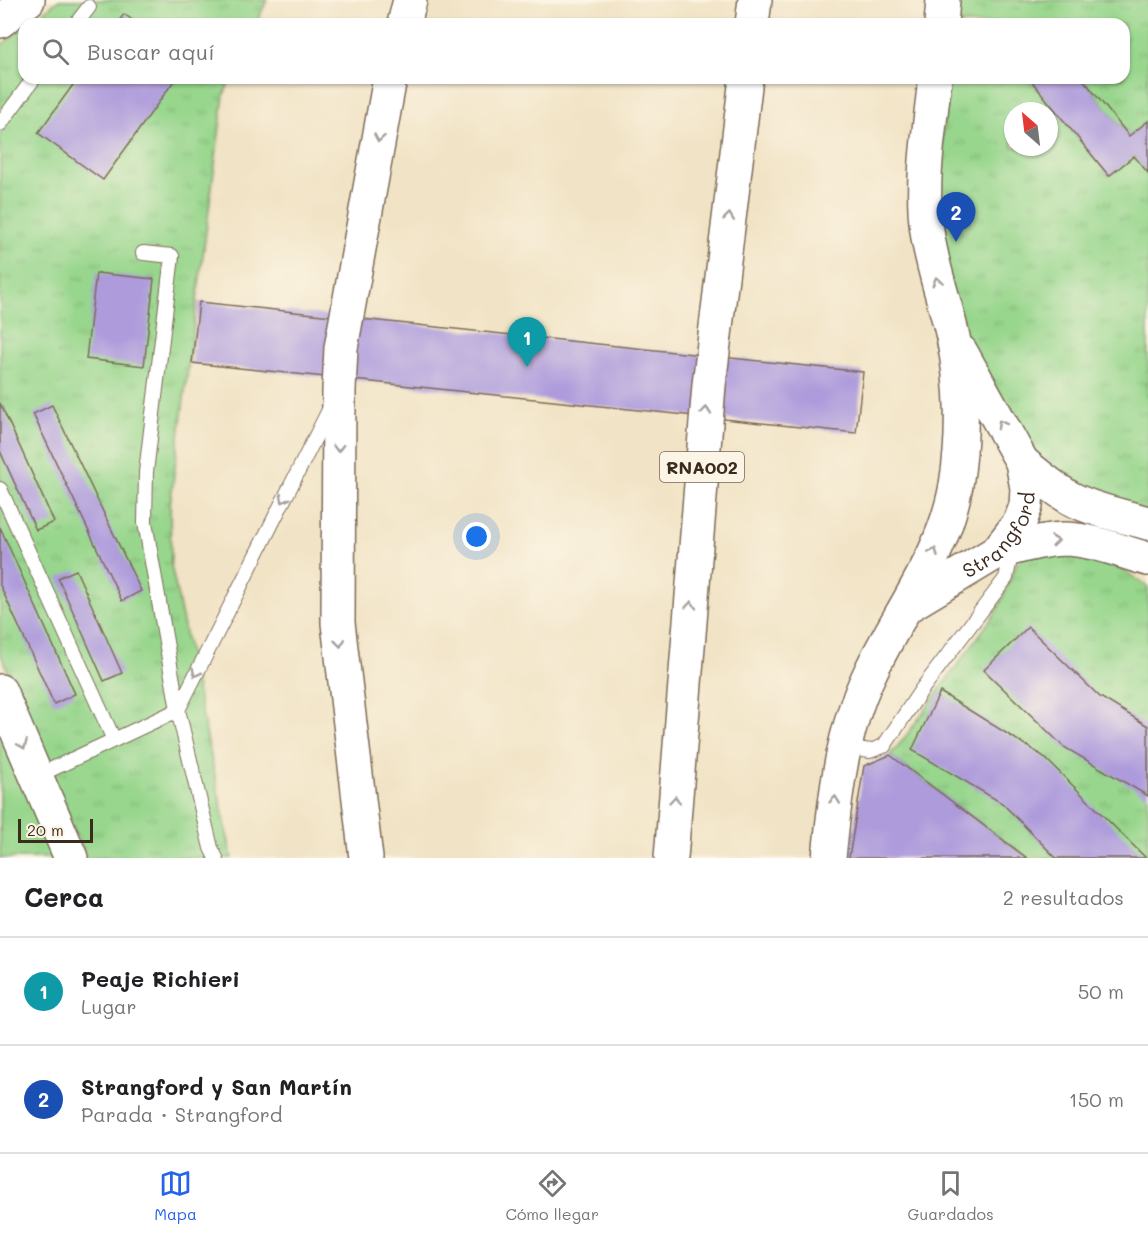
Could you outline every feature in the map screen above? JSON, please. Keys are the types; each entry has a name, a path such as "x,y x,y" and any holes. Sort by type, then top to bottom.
{"main road":[{"path":"0,21 28,0"},
{"path":"406,18 410,0"},
{"path":"753,18 755,0"},
{"path":"942,18 943,0"},
{"path":"366,858 338,624 339,390 341,348 389,84"},
{"name":"RNA002","path":"670,858 709,385 745,84"},
{"name":"Strangford","path":"829,858 837,783 845,747 869,675 909,605 933,555 947,521 956,486 961,447 961,399 953,338 933,267 925,195 935,84"},
{"name":"Strangford","path":"909,605 998,552 1020,522 1026,506 1027,488 1022,462 953,338"},
{"path":"1022,462 1073,499 1094,508 1148,523"},
{"path":"998,552 1046,541 1067,539 1148,559"},
{"path":"0,691 71,858"}],"lane":[{"path":"81,18 89,8"},
{"path":"0,124 30,84"},
{"path":"143,253 171,256 146,472 145,522 178,710 211,848 216,858"},
{"path":"37,776 178,710 339,390"},
{"path":"0,489 114,740"},
{"path":"845,747 870,751 884,746 922,689 1006,578 1009,564 998,552"}],"green space":[{"path":"59,0 267,0 259,18 36,18"},
{"path":"956,0 1148,0 1148,121 1129,136 1087,84 1130,84 1130,18 954,18"},
{"path":"18,32 18,84 229,84 224,95 170,505 171,565 232,858 86,858 0,653 0,46"},
{"path":"947,84 1034,84 1049,102 1004,102 1004,156 1058,156 1058,114 1109,176 1134,156 1148,173 1148,513 1098,499 1045,464 1012,423 963,331 940,242 940,162"},
{"path":"1026,555 1091,555 1126,572 1148,587 1148,652 1145,656 1148,659 1148,858 1027,858 890,755 997,611 1017,563"},
{"path":"0,728 55,858 0,858"}],"building":[{"path":"74,84 172,84 103,180 38,133"},
{"path":"1034,84 1087,84 1129,136 1148,121 1148,173 1134,156 1109,176 1058,114 1058,102 1049,102"},
{"path":"96,273 154,279 144,366 86,359"},
{"path":"199,302 863,372 856,433 192,363"},
{"path":"0,403 54,522 36,530 0,451"},
{"path":"52,405 141,591 122,601 33,414"},
{"path":"0,527 75,694 54,704 0,585"},
{"path":"76,570 122,673 104,681 58,578"},
{"path":"1028,627 1100,697 1148,726 1148,796 1064,747 984,670"},
{"path":"940,692 1043,756 1146,858 1056,858 1002,803 912,750"},
{"path":"890,755 1027,858 849,858 864,766"}],"place":[{"name":"Strangford y San Martín","path":"956,242"},
{"name":"Peaje Richieri","path":"527,367"}]}
